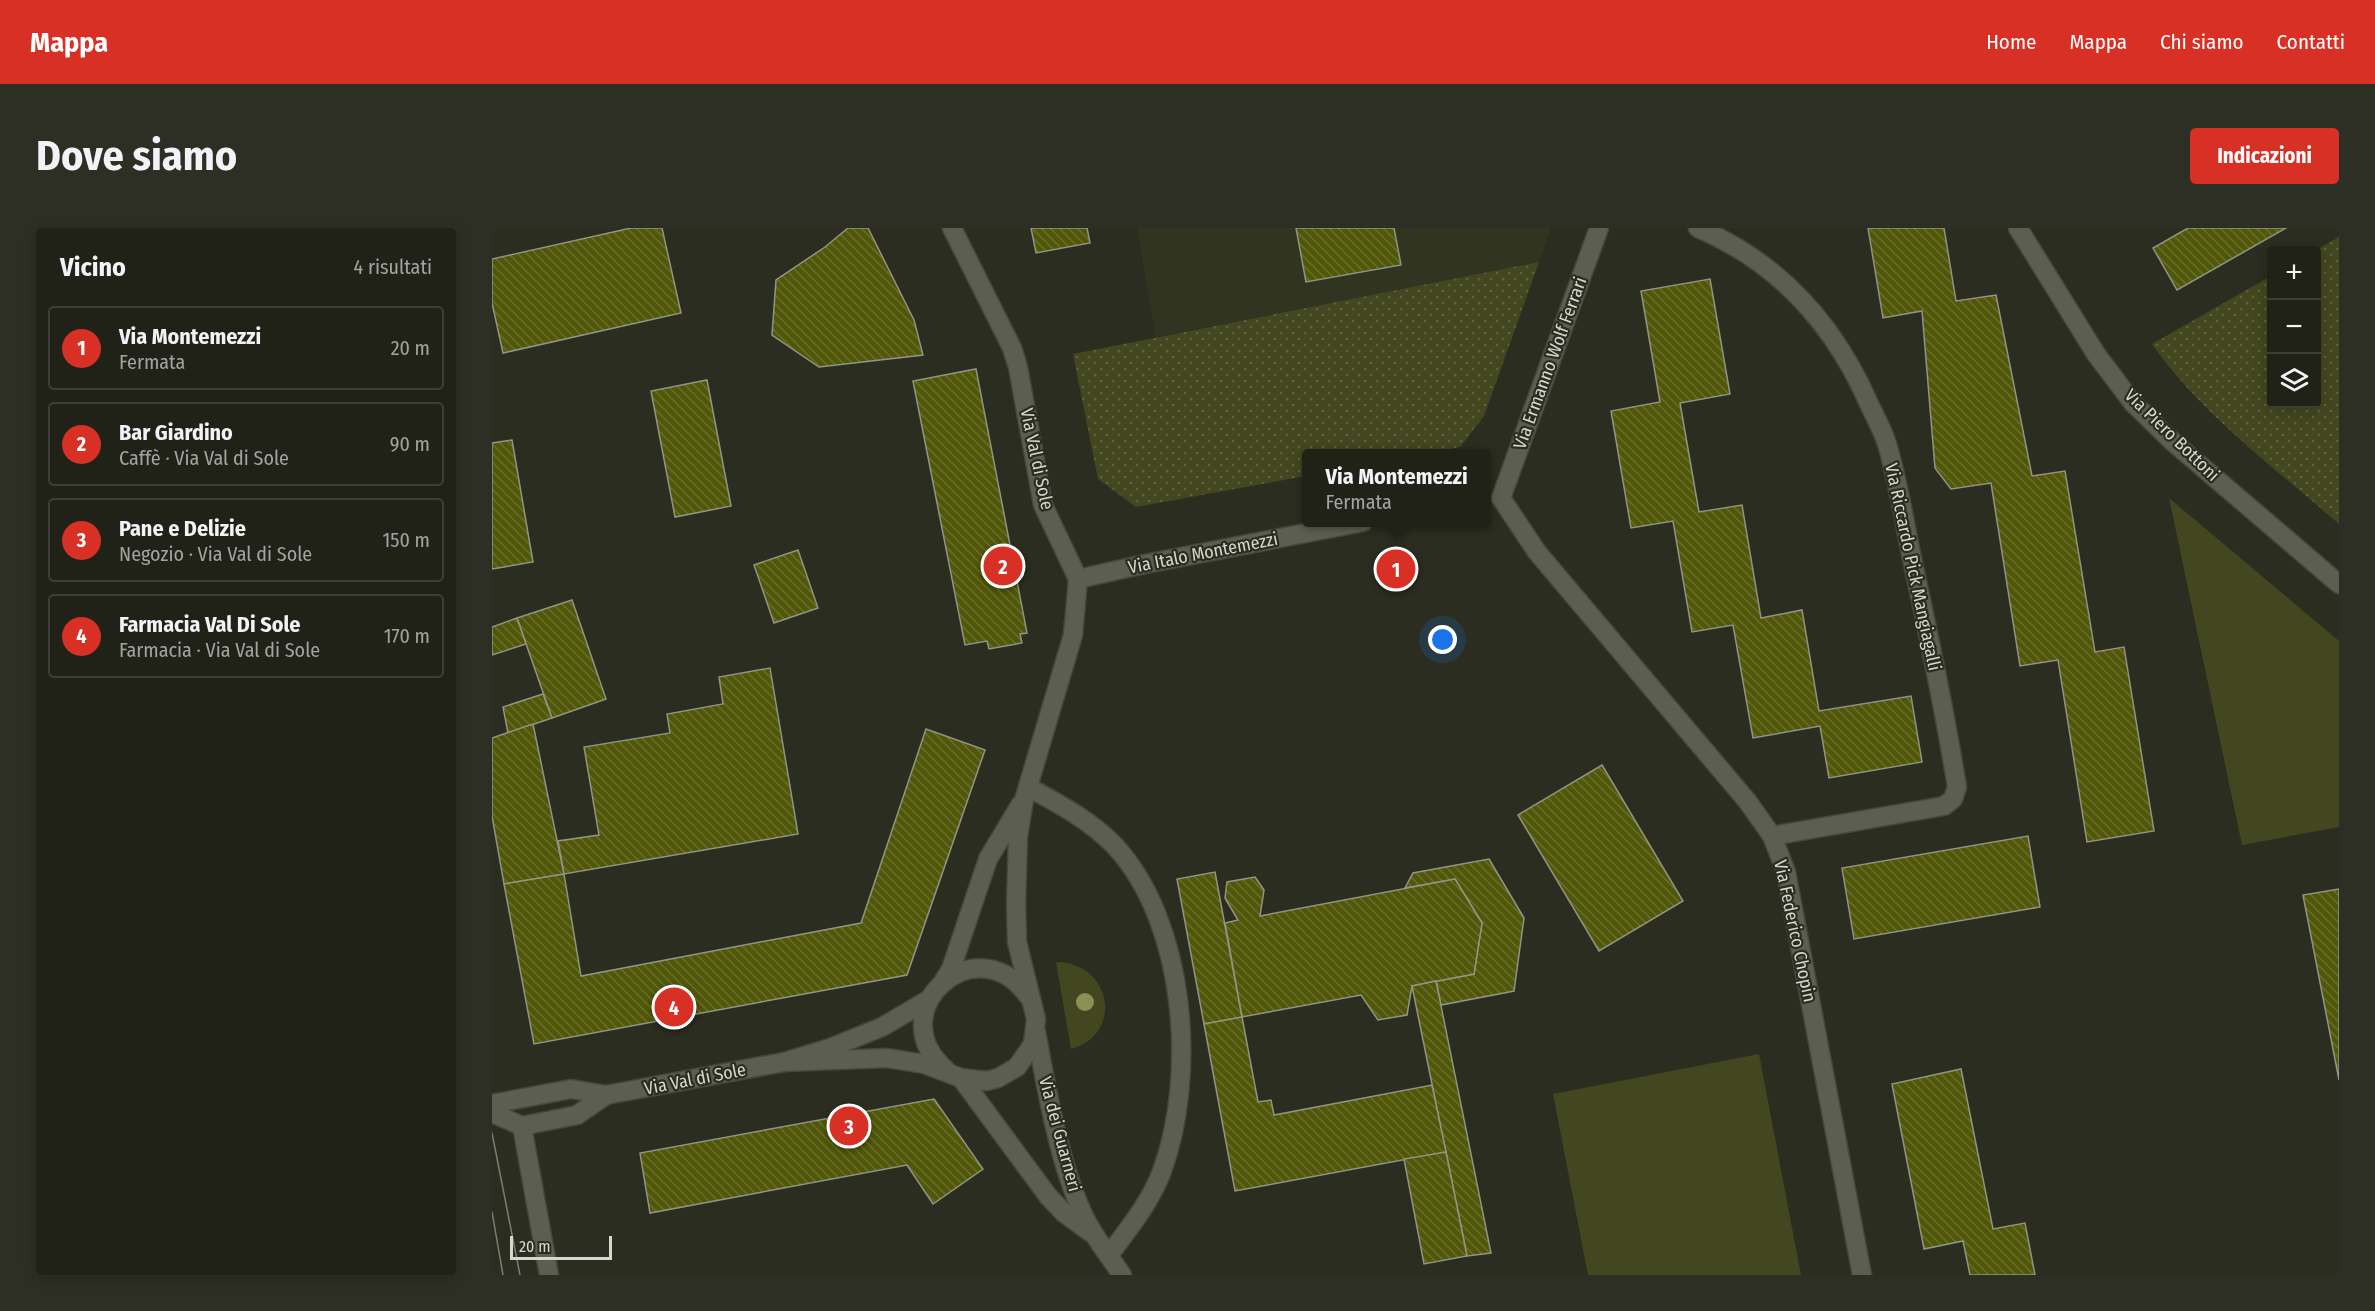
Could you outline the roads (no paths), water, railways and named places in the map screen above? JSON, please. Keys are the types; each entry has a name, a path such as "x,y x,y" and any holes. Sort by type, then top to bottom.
{"street":[{"name":"Via Val di Sole","path":"784,1062 887,1058 924,1064 955,1075 987,1081 1017,1067 1029,1052 1036,1031 1034,1009 1029,997 1017,942 1018,836 1026,794 1073,635 1078,579 1043,505 1018,367 1012,348 952,228"},
{"name":"Via Ermanno Wolf Ferrari","path":"1493,500 1599,228"},
{"name":"Via Riccardo Pick Mangiagalli","path":"1698,228 1726,240 1756,259 1785,283 1832,334 1857,375 1886,442 1924,612 1957,787 1953,799 1944,806 1772,836"},
{"name":"Via Piero Bottoni","path":"2018,228 2096,354 2133,403 2174,442 2339,584"},
{"name":"Via Federico Chopin","path":"1493,500 1748,802 1772,836 1786,872 1862,1275"},
{"name":"Via Italo Montemezzi","path":"1078,579 1337,527"},
{"name":"Via Val di Sole","path":"492,1104 572,1089 606,1095 784,1062 882,1027 928,1000 943,982 951,969 988,859 1026,794"},
{"path":"1026,794 1084,819 1101,832 1129,862 1142,882 1163,933 1175,984 1180,1023 1181,1083 1171,1142 1151,1197 1109,1255"},
{"name":"Via Val di Sole","path":"943,982 954,974 969,969 984,968 1010,976 1029,997"},
{"path":"928,1000 924,1013 924,1036 932,1055 955,1075"},
{"name":"Via dei Guarneri","path":"1036,1031 1048,1096 1071,1182 1082,1212 1094,1235 1122,1275"},
{"name":"Via dei Guarneri","path":"955,1075 1048,1196 1064,1213 1094,1235"},
{"name":"Via Val di Sole","path":"522,1126 577,1115 606,1095"},
{"path":"492,1113 522,1126 549,1275"}],"tram line":[{"path":"492,1133 520,1275"},
{"path":"492,1212 503,1275"}],"place":[{"name":"Bar Giardino","path":"1003,566"},
{"name":"Via Montemezzi","path":"1396,569"},
{"name":"Farmacia Val Di Sole","path":"674,1007"},
{"name":"Pane e Delizie","path":"849,1126"}]}
